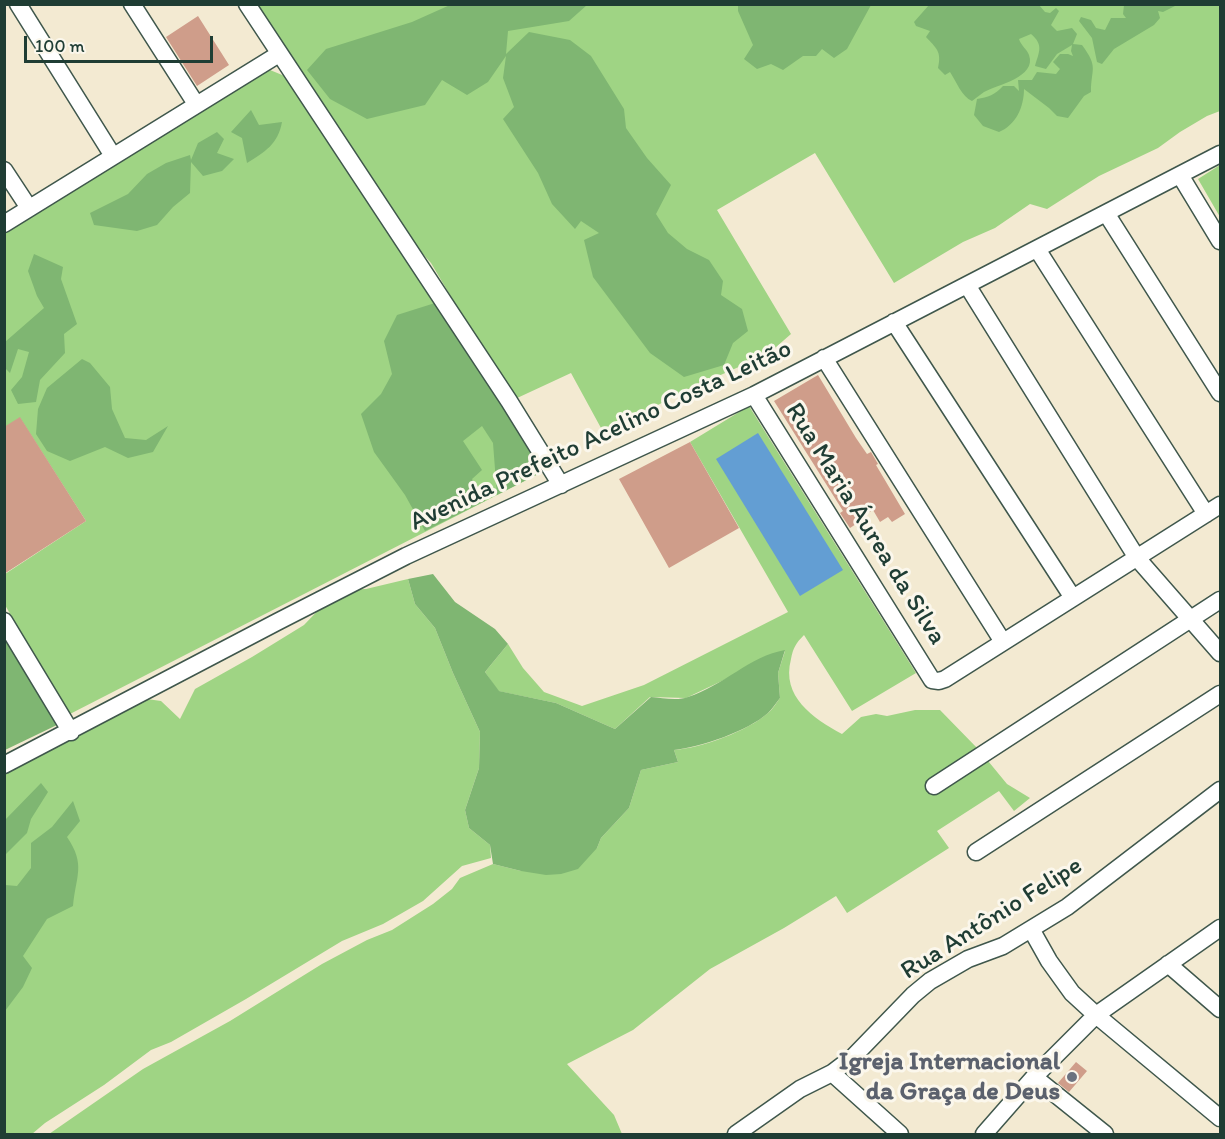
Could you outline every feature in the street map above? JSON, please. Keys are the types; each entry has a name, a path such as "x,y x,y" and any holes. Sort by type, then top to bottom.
{"street":[{"path":"18,4 113,156"},
{"path":"132,4 196,104"},
{"path":"247,4 509,401 561,485"},
{"path":"4,224 279,54"},
{"name":"Avenida Prefeito Acelino Costa Leitão","path":"4,765 386,566 754,395 1221,154"},
{"path":"4,170 29,208"},
{"path":"1180,175 1221,241"},
{"path":"1106,213 1221,393"},
{"path":"1037,249 1206,514"},
{"path":"967,285 1137,558 1221,653"},
{"path":"894,322 1073,598"},
{"path":"824,358 1003,642 1221,505"},
{"name":"Rua Maria Áurea da Silva","path":"754,395 932,680 945,679 1003,642"},
{"path":"934,786 1221,600"},
{"path":"4,621 71,732"},
{"path":"976,852 1221,694"},
{"name":"Rua Antônio Felipe","path":"748,1132 800,1089 832,1073 853,1057 913,995 930,981 968,959 1003,946 1067,907 1221,790"},
{"path":"984,1134 1034,1077 1096,1016 1221,928"},
{"path":"1031,929 1058,976 1072,993 1096,1016 1221,1118"},
{"path":"1167,964 1221,1009"},
{"path":"832,1073 900,1134"},
{"path":"1034,1077 1105,1134"}],"green space":[{"path":"738,4 871,5 847,49 834,58 822,49 816,56 803,56 783,70 771,64 757,69 744,59 753,45 738,11"},
{"path":"258,5 1220,5 1220,111 1180,132 1158,148 1099,176 1047,209 1030,204 995,228 963,242 894,283 815,153 717,210 791,334 768,354 654,407 607,439 571,373 515,399 431,263 413,243 337,131 316,92 303,79"},
{"path":"450,5 587,5 569,21 508,31 506,54 529,32 570,40 591,56 624,109 626,128 647,158 671,185 656,214 668,233 687,249 709,260 723,281 721,295 742,309 748,331 733,343 724,365 684,377 650,353 593,277 584,240 599,233 581,221 575,229 552,204 538,173 503,119 514,107 503,78 506,56 488,82 467,95 442,80 425,105 367,119 330,99 307,70 326,49 412,22"},
{"path":"929,5 1039,5 1045,12 1050,13 1056,8 1059,11 1051,25 1057,31 1072,28 1077,34 1073,44 1082,45 1091,59 1093,68 1091,92 1084,96 1068,118 1057,116 1024,89 1021,109 1010,125 999,132 983,126 974,115 977,99 997,92 1003,86 1014,86 1019,91 1018,80 1032,80 1037,72 1056,74 1060,69 1053,62 1060,54 1073,56 1072,45 1057,54 1046,69 1035,66 1039,45 1035,38 1031,34 1019,39 1029,55 1030,63 1027,69 1022,75 984,92 972,101 962,92 950,72 945,75 938,68 939,54 926,37 930,31 916,26 914,22"},
{"path":"1124,5 1177,5 1163,12 1158,11 1160,18 1154,25 1114,49 1102,64 1097,62 1092,38 1079,21 1081,17 1091,20 1096,28 1105,30 1111,18 1126,18 1123,14"},
{"path":"270,70 287,77 544,471 68,715 5,605 5,574 86,521 20,418 5,427 5,232 165,129"},
{"path":"251,110 259,125 282,122 270,147 247,163 242,138 231,132"},
{"path":"217,132 224,139 217,153 234,159 222,171 203,176 191,162 190,193 157,225 137,231 94,225 90,213 128,194 147,174 166,163 190,155 191,160 198,143"},
{"path":"1220,165 1220,217 1198,179"},
{"path":"34,254 63,267 61,279 77,324 64,334 65,353 40,380 36,402 18,404 11,390 22,377 29,352 18,349 10,373 5,368 5,342 44,308 28,271"},
{"path":"435,303 544,471 497,495 493,443 482,426 463,441 482,470 472,479 485,501 425,531 405,495 374,452 361,414 381,394 392,374 384,341 397,315"},
{"path":"82,359 90,363 110,387 112,409 125,438 146,440 168,426 153,452 128,458 105,447 70,461 47,451 36,434 38,409 47,388"},
{"path":"749,406 916,673 852,711 804,635 794,649 789,672 795,695 802,705 820,721 842,734 861,717 876,714 887,716 915,710 940,710 979,750 1007,784 1030,798 1014,811 999,791 937,831 949,848 847,913 836,896 710,969 633,1030 567,1064 614,1115 622,1134 49,1134 143,1069 230,1021 322,964 367,940 392,930 433,904 452,889 460,878 493,864 521,871 597,848 601,838 629,808 641,770 678,762 674,750 724,738 749,726 770,711 780,698 778,673 785,651 686,698 650,697 615,729 556,703 498,691 485,672 508,644 523,668 544,692 582,706 644,685 788,612 690,442"},
{"path":"433,574 455,602 495,629 508,644 485,672 499,691 556,703 615,729 651,697 675,699 688,697 713,686 760,658 785,650 778,673 780,698 768,713 749,726 710,742 674,750 678,762 641,770 629,808 601,838 597,848 578,869 546,875 493,864 490,845 469,828 465,810 479,768 480,732 435,628 415,604 408,579"},
{"path":"408,579 415,604 435,628 480,732 479,768 465,810 469,828 490,845 491,858 462,866 423,901 383,924 342,941 171,1042 151,1050 32,1134 5,1134 5,769 140,698 161,701 180,719 195,689 304,625 327,601 343,590 366,589"},
{"path":"4,636 59,724 5,750 4,750"},
{"path":"41,783 48,792 31,819 27,833 5,855 5,820"},
{"path":"73,801 80,821 67,837 78,863 73,906 47,919 23,956 32,968 23,987 5,1011 5,885 17,886 31,868 31,843 52,827"}],"water":[{"path":"758,433 843,570 800,596 716,459"}],"building":[{"path":"198,16 229,65 197,86 166,37"},
{"path":"818,375 867,454 871,452 878,464 876,465 905,514 892,522 888,517 880,522 873,510 854,521 856,524 850,528 840,513 843,511 774,401"},
{"path":"20,417 86,521 4,574 4,427"},
{"path":"690,442 739,528 669,568 619,479"},
{"name":"Igreja Internacional da Graça de Deus","path":"1076,1062 1087,1071 1069,1092 1058,1083"}],"place":[{"name":"Igreja Internacional da Graça de Deus","path":"1072,1077"}]}
